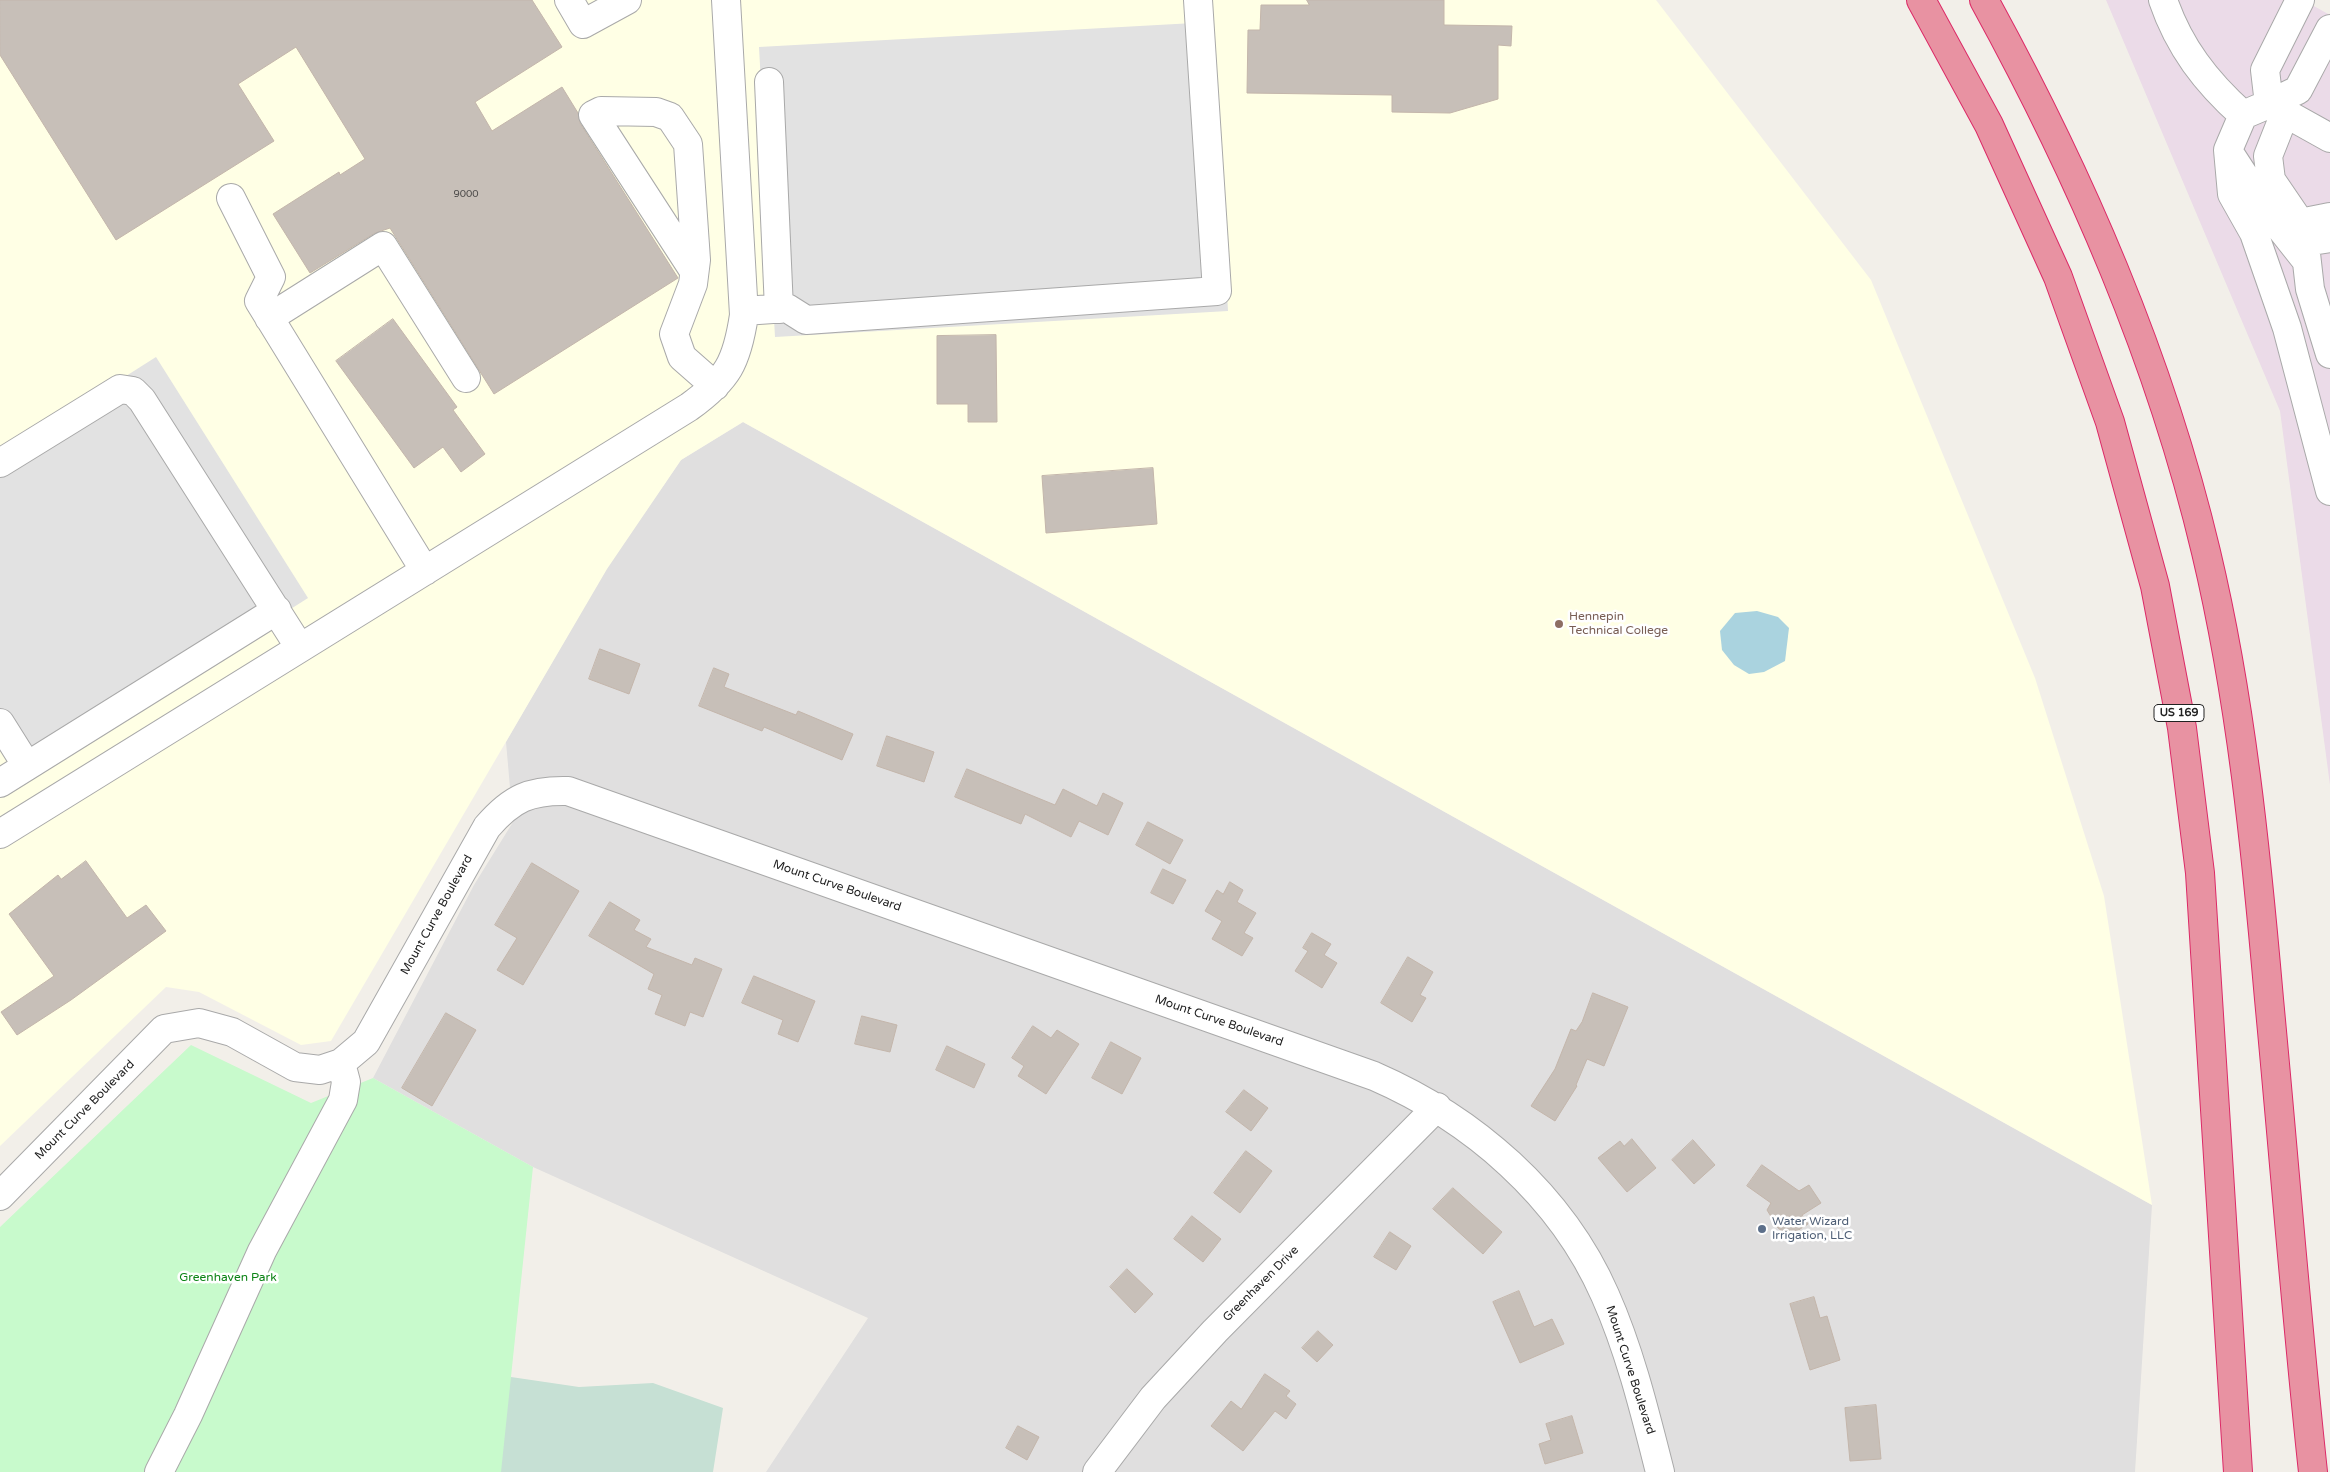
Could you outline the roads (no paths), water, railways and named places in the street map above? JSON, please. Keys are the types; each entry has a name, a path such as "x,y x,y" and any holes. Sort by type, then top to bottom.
{"highway":[{"name":"US 169","path":"1921,0 1989,125 2058,277 2110,422 2155,586 2182,728 2200,873 2238,1472"},
{"path":"1984,0 2072,170 2110,258 2150,359 2206,551 2225,646 2253,826 2313,1472"}],"street":[{"path":"570,0 583,24 627,0"},
{"path":"0,788 10,827 689,407 715,386 733,362 740,346 744,312 726,0"},
{"path":"744,312 787,308 806,320 1217,291 1198,0"},
{"path":"2163,0 2172,26 2196,67 2219,94 2243,115"},
{"path":"2300,0 2265,70 2277,108 2268,156 2271,180 2311,241 2330,354"},
{"path":"2243,115 2277,108 2298,90 2330,30"},
{"path":"769,82 779,308"},
{"path":"2277,108 2330,138"},
{"path":"694,271 593,115 601,111 656,112 670,117 688,144 696,260 693,284 674,334 682,357 715,386"},
{"path":"2243,115 2228,150 2232,194 2254,233 2287,328 2330,491"},
{"path":"2228,150 2267,211 2311,241"},
{"path":"231,198 271,277 259,301 425,571"},
{"path":"2311,241 2330,217"},
{"path":"269,318 384,246 466,378"},
{"path":"0,463 120,389 133,391 142,400 300,648"},
{"path":"0,783 277,610"},
{"path":"0,723 27,766"},
{"name":"Mount Curve Boulevard","path":"0,1196 164,1029 199,1023 232,1032 295,1067 320,1070 341,1063 366,1042 487,827 502,809 522,796 545,790 568,792 1365,1073 1405,1089 1437,1107 1498,1152 1536,1190 1570,1233 1604,1294 1617,1325 1660,1472"},
{"path":"159,1472 188,1416 262,1251 343,1100 346,1082 341,1063"},
{"name":"Greenhaven Drive","path":"1097,1472 1152,1398 1215,1331 1437,1107"}],"water":[{"path":"1757,611 1778,617 1789,628 1785,661 1764,672 1749,674 1734,665 1722,650 1720,631 1735,613"}],"place":[{"name":"Hennepin Technical College","path":"1559,624"},
{"name":"Water Wizard Irrigation, LLC","path":"1762,1229"}],"park label":[{"name":"Greenhaven Park","path":"228,1278"}]}
